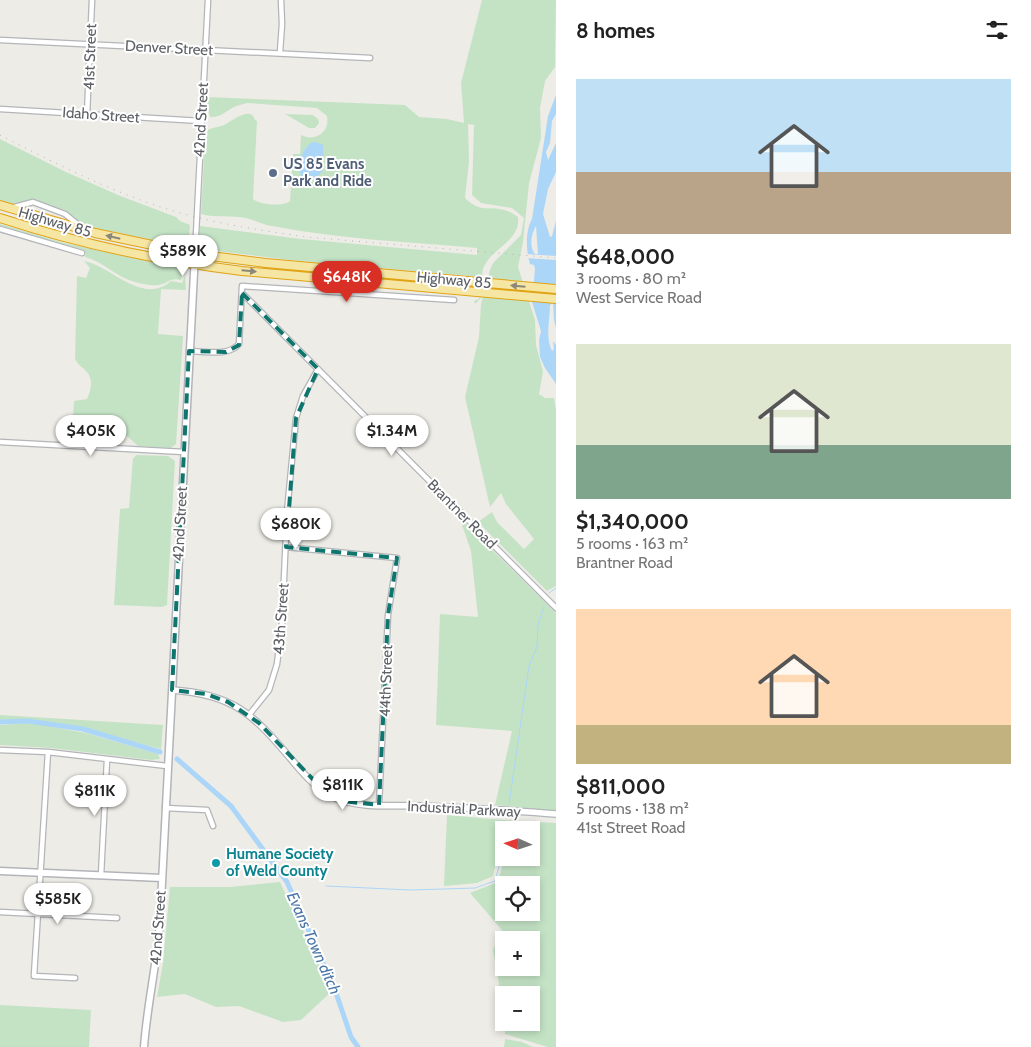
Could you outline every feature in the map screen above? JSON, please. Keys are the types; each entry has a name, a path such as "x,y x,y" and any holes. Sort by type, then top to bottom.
{"highway":[{"name":"Highway 85","path":"0,206 86,231 195,254 266,263 556,289"},
{"name":"Highway 85","path":"0,218 100,246 242,271 556,299"}],"main road":[{"name":"42nd Street","path":"144,1047 146,1022 157,955 162,878 195,254"},
{"path":"0,871 162,878"}],"street":[{"name":"41st Street","path":"88,115 92,0"},
{"name":"42nd Street","path":"195,254 208,0"},
{"path":"280,0 282,24 280,52"},
{"name":"Denver Street","path":"0,40 280,52 370,58"},
{"name":"Idaho Street","path":"0,108 201,121"},
{"path":"9,208 33,202 66,214 86,231"},
{"path":"0,229 82,253"},
{"path":"189,351 226,352 237,347 239,344 242,286 454,300"},
{"name":"Brantner Road","path":"242,293 556,608"},
{"name":"43th Street","path":"249,715 269,690 275,673 282,623 287,512 296,418 304,396 318,369"},
{"path":"0,442 184,452"},
{"name":"44th Street","path":"286,547 397,558 388,615 379,805"},
{"name":"Industrial Parkway","path":"172,690 216,697 249,715 259,723 307,777 324,791 342,801 379,805 556,814"},
{"path":"0,750 48,752 167,766"},
{"path":"48,752 34,976 75,978"},
{"path":"101,875 107,760"},
{"path":"165,808 206,810 214,826"},
{"path":"0,912 117,918"}],"highlighted area":[{"path":"242,293 318,369 296,418 286,547 397,558 388,615 379,805 342,801 324,791 259,723 228,702 206,694 172,690 189,351 226,352 239,345"}],"green space":[{"path":"482,0 556,0 555,67 545,81 540,108 541,138 529,183 523,242 518,267 535,320 536,345 543,372 539,394 545,398 554,398 556,410 556,586 547,591 478,522 492,512 497,522 524,549 534,539 506,504 501,493 490,507 465,397 479,337 481,304 490,270 493,263 521,235 524,218 512,208 481,203 472,195 474,125 468,124 469,161 465,198 481,208 501,209 518,217 518,226 515,233 492,256 483,269 482,297 475,304 474,301 479,299 480,277 290,260 216,251 205,248 199,241 200,226 301,239 477,255 477,248 323,234 269,225 246,218 201,214 205,139 208,130 224,125 241,115 250,114 253,116 257,121 253,199 260,203 277,205 290,201 293,154 300,154 301,135 312,137 321,134 327,122 327,116 317,108 248,103 234,107 220,115 210,117 207,97 405,105 419,117 447,119 464,123 461,83"},
{"path":"285,114 313,115 318,119 319,123 315,128 309,128"},
{"path":"0,139 66,172 118,195 176,217 190,225 189,238 186,243 178,245 94,228 81,223 65,210 33,200 11,204 0,200"},
{"path":"0,224 64,243 180,268 183,270 181,280 177,279 162,284 147,285 128,280 98,262 85,257 86,253 0,226"},
{"path":"84,261 94,264 138,287 149,289 160,288 171,281 182,283 185,276 186,290 161,289 158,334 183,336 176,444 171,448 138,446 127,436 96,426 82,426 75,423 73,417 74,401 87,399 91,385 89,374 75,359 77,276 86,278 90,268"},
{"path":"69,417 72,426 76,430 95,430 123,439 123,442 120,444 68,442"},
{"path":"137,455 168,456 175,461 167,605 162,607 114,605 120,509 129,508 133,458"},
{"path":"465,523 556,613 556,811 495,805 512,731 436,725 440,614 478,617 471,551 462,525"},
{"path":"0,715 163,725 161,749 82,728 28,719 0,720"},
{"path":"31,723 86,733 158,754 160,759 151,760 51,748 0,745 0,725"},
{"path":"447,815 521,821 495,821 495,866 493,876 477,883 444,886"},
{"path":"540,822 556,823 556,1047 548,1047 505,1034 505,1031 540,1031 540,986 499,986 498,976 540,976 540,931 502,931 470,893 495,883 495,921 540,921 540,876 500,876 502,866 540,866"},
{"path":"280,882 332,991 301,1020 283,1022 239,1006 216,1007 185,994 157,997 163,963 170,887 230,887"},
{"path":"495,946 495,961 493,950"},
{"path":"0,1005 91,1010 89,1047 0,1047"},
{"path":"505,1039 522,1042 533,1047 504,1047"}],"water":[{"path":"556,95 556,114 552,121 550,143 546,152 548,160 556,143 556,172 548,189 543,214 550,237 552,236 556,221 556,328 553,303 550,305 548,334 552,351 554,349 553,341 556,345 556,384 540,357 539,340 541,331 532,302 535,269 534,265 530,264 527,247 527,235 532,219 548,116","holes":["536,226 538,254 535,254 531,244"]},
{"path":"312,142 323,145 324,169 316,178 309,181 300,174 299,166 305,149"}],"pier":[{"path":"526,254 556,256 556,260 526,258"}],"waterway":[{"path":"549,593 556,588"},
{"path":"509,804 529,666 537,647 538,625 544,607"},
{"name":"Evans Town ditch","path":"0,722 28,721 83,729 160,752"},
{"name":"Evans Town ditch","path":"177,759 231,806 287,882 334,987 351,1037 358,1047"},
{"path":"326,886 410,890 475,888 495,881 499,866"}],"railway":[{"path":"0,135 80,175 122,193 164,208 217,222 306,237 556,258"}],"place":[{"name":"US 85 Evans Park and Ride","path":"273,173"},
{"name":"Humane Society of Weld County","path":"216,863"}]}
